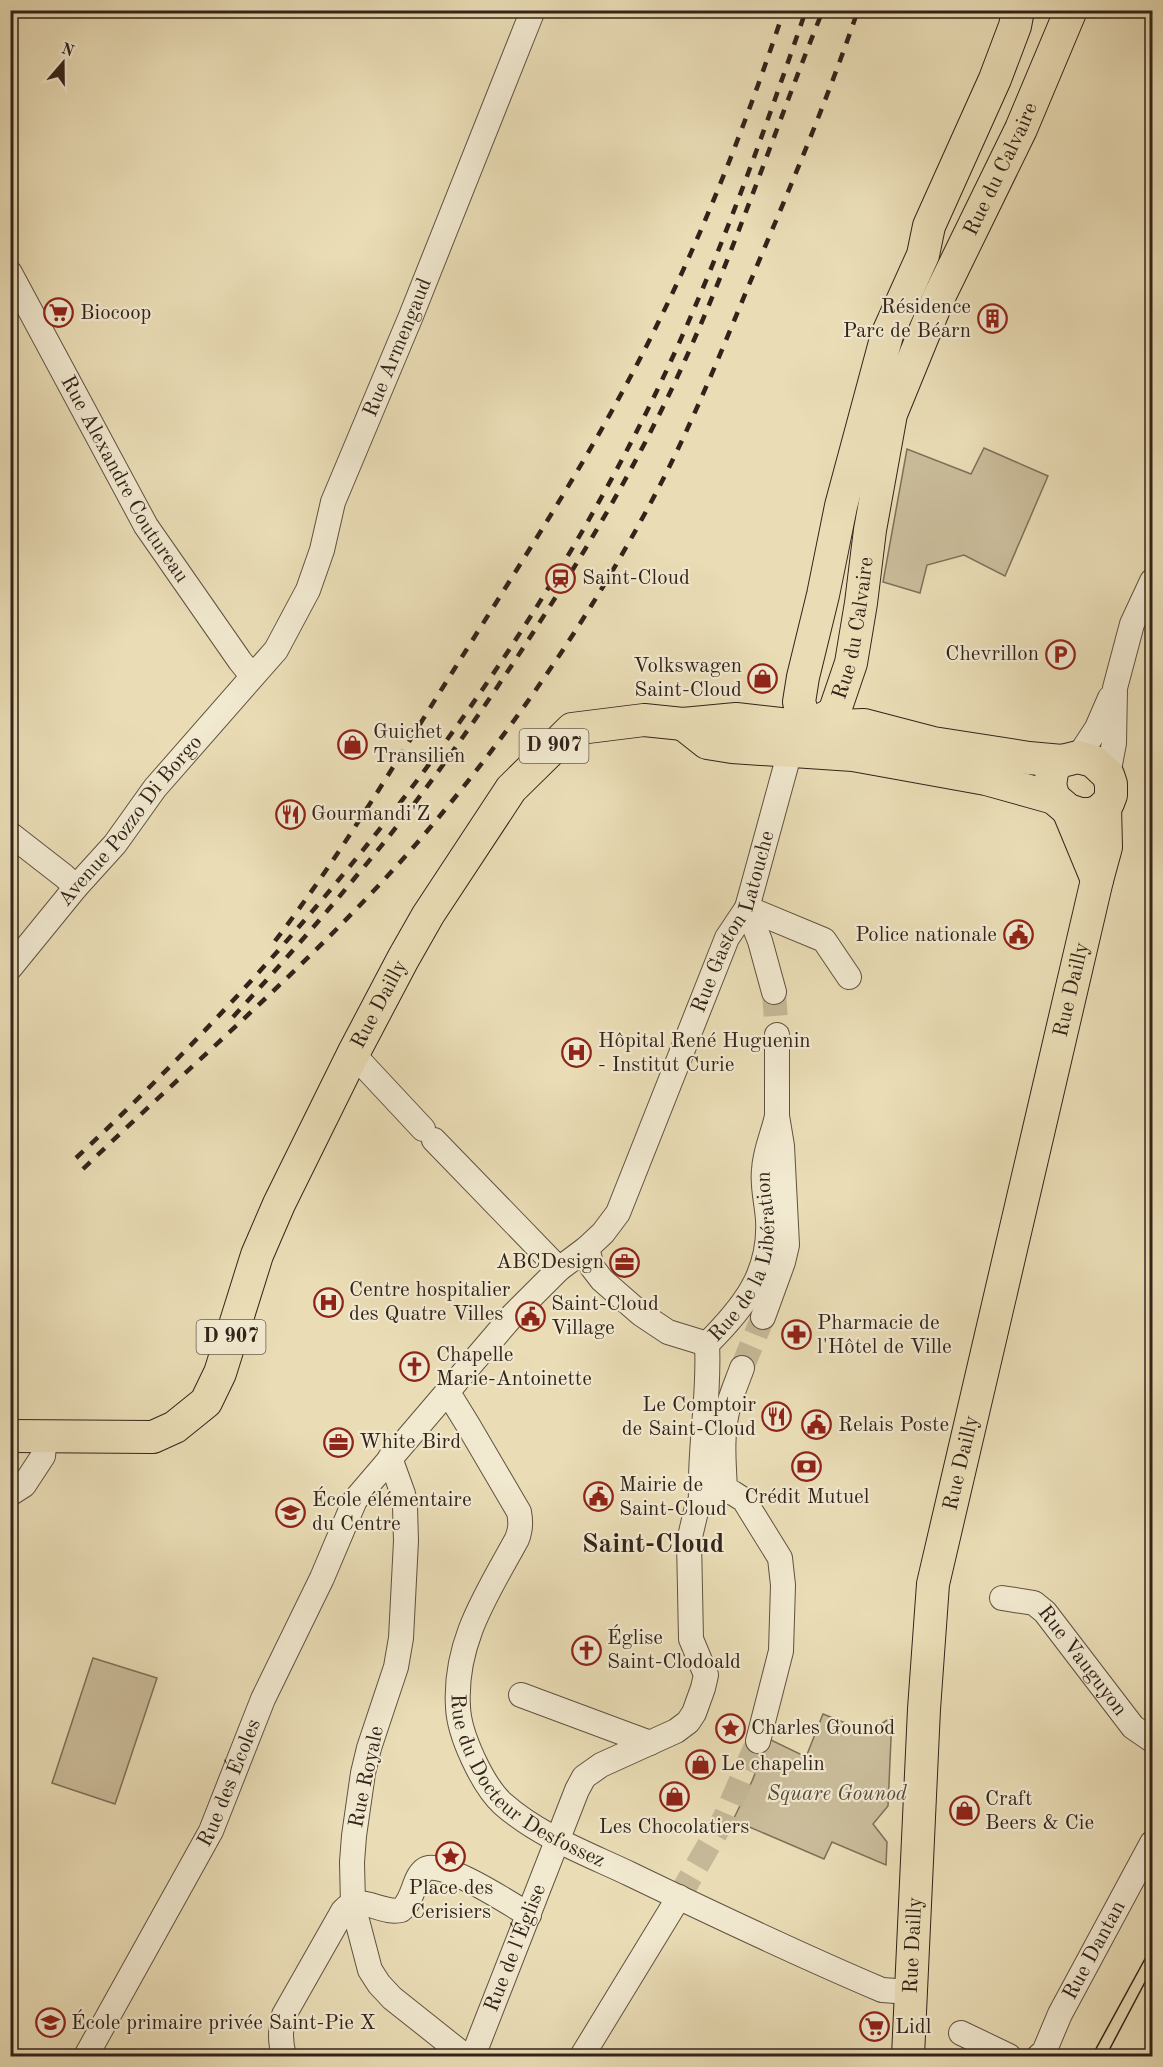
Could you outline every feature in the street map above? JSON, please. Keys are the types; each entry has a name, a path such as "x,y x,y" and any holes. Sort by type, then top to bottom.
{"main road":[{"name":"Rue du Calvaire","path":"798,739 799,702 803,677 823,595 840,506 887,335 923,255 929,226 995,79 1016,26 1018,10"},
{"name":"Rue du Calvaire","path":"798,739 834,713 851,663 870,530 891,414 942,290 1021,129 1071,10"},
{"name":"Rue Dailly","path":"45,1437 153,1437 175,1428 206,1402 213,1390 257,1255 279,1204 353,1054 428,915 505,798 518,782 572,729 644,720 683,724 736,719 853,755 929,767 1004,783 1061,804 1080,814 1091,814 1105,806"},
{"name":"Rue Dailly","path":"798,739 864,725 933,742 1029,759 1093,761 1108,775 1111,784 1111,795 1105,806 1106,847 933,1584 924,1709 908,2056"},
{"path":"1070,759 1055,766 1050,785 1097,880"},
{"name":"D 907","path":"10,1436 45,1437"}],"street":[{"name":"Rue Armengaud","path":"252,676 276,650 308,590 322,550 333,502 411,316 533,10"},
{"name":"Rue Alexandre Coutureau","path":"10,273 146,526 252,676"},
{"path":"1070,759 1096,728 1115,688 1132,624 1152,581"},
{"path":"823,595 861,603"},
{"name":"Avenue Pozzo Di Borgo","path":"10,968 76,887 115,844 155,788 252,676"},
{"path":"1108,775 1114,743 1115,688"},
{"name":"Rue Gaston Latouche","path":"447,1394 513,1315 559,1269 603,1233 618,1213 727,938 747,908 798,739"},
{"path":"10,834 76,887"},
{"path":"747,908 824,940 849,977"},
{"path":"747,908 760,941 774,992"},
{"name":"Rue de la Libération","path":"763,1317 787,1245 782,1146 777,1116 777,1035"},
{"path":"353,1054 428,1135 559,1269"},
{"name":"Rue de la Libération","path":"650,1743 676,1731 688,1722 694,1713 705,1680 705,1670 691,1639 689,1541 697,1507 701,1500 702,1447 708,1383 707,1344 742,1307 764,1258 767,1248 768,1220 764,1171 768,1145 777,1116"},
{"path":"587,1248 592,1267 602,1280 641,1314 668,1332 707,1344"},
{"name":"Rue de la Libération","path":"726,1491 724,1430 729,1404 742,1368"},
{"name":"Rue du Docteur Desfossez","path":"447,1394 468,1425 519,1512 521,1520 517,1539 489,1588 464,1646 459,1672 460,1722 478,1766 496,1797 527,1821 556,1838 679,1898 882,1990 910,1992"},
{"name":"Rue des Écoles","path":"86,2056 211,1831 263,1699 322,1578 356,1500 447,1394"},
{"path":"10,1494 24,1485 43,1456 45,1437"},
{"name":"Rue Royale","path":"390,1458 405,1506 406,1541 401,1638 396,1667 363,1773 352,1862 353,1905 370,1970 379,1984 392,1998 465,2056"},
{"path":"701,1500 712,1494 726,1491 744,1500 780,1558 783,1585 781,1651 758,1741"},
{"name":"Rue Vauguyon","path":"1002,1598 1034,1603 1045,1612 1132,1727 1152,1740"},
{"path":"521,1695 650,1743"},
{"name":"Rue de l'Église","path":"473,2056 529,1915 556,1838 584,1777 601,1765 650,1743"},
{"name":"Rue Dantan","path":"1039,2056 1044,2052 1060,2013 1152,1843"},
{"path":"284,2056 280,2043 280,2028 284,2015 343,1911 349,1906 366,1903 390,1911 401,1910 409,1903 422,1871 429,1867 467,1879 529,1915"},
{"path":"582,2056 679,1898"},
{"path":"961,2033 1009,2056"}],"green space":[{"path":"984,448 1048,476 1005,576 964,555 927,565 920,593 883,582 907,449 971,474"},
{"path":"93,1658 157,1678 115,1804 52,1783"},
{"name":"Square Gounod","path":"823,1714 868,1732 892,1717 888,1806 873,1824 887,1842 886,1865 832,1842 824,1859 733,1820 769,1739 806,1757"}],"tunnel":[{"path":"774,992 777,1035"},
{"path":"742,1368 763,1317"},
{"path":"679,1897 725,1817 758,1741"}],"tram line":[{"path":"1092,2056 1152,1946"},
{"path":"1106,2056 1152,1969"}],"railway":[{"path":"275,941 323,875 390,772 564,493 626,385 672,294 713,201 784,10"},
{"path":"76,1158 160,1077 318,905 391,814 461,720 526,624 587,524 642,421 689,321 731,219 806,10"},
{"path":"233,1017 328,910 419,798 512,665 589,542 643,447 704,316 823,10"},
{"path":"83,1169 300,965 383,880 457,795 550,669 633,535 685,435 796,172 858,10"}],"place":[{"name":"Biocoop","path":"59,313"},
{"name":"Résidence Parc de Béarn","path":"992,319"},
{"name":"Saint-Cloud","path":"561,578"},
{"name":"Chevrillon","path":"1060,654"},
{"name":"Volkswagen Saint-Cloud","path":"763,678"},
{"name":"Guichet Transilien","path":"352,744"},
{"name":"Gourmandi'Z","path":"290,814"},
{"name":"Police nationale","path":"1018,935"},
{"name":"Hôpital René Huguenin - Institut Curie","path":"577,1053"},
{"name":"ABCDesign","path":"625,1262"},
{"name":"Centre hospitalier des Quatre Villes","path":"328,1302"},
{"name":"Saint-Cloud Village","path":"530,1316"},
{"name":"Pharmacie de l'Hôtel de Ville","path":"796,1335"},
{"name":"Chapelle Marie-Antoinette","path":"415,1367"},
{"name":"Le Comptoir de Saint-Cloud","path":"777,1417"},
{"name":"Relais Poste","path":"817,1425"},
{"name":"White Bird","path":"338,1442"},
{"name":"Crédit Mutuel","path":"807,1466"},
{"name":"Mairie de Saint-Cloud","path":"598,1497"},
{"name":"École élémentaire du Centre","path":"291,1512"},
{"name":"Église Saint-Clodoald","path":"586,1650"},
{"name":"Charles Gounod","path":"730,1728"},
{"name":"Le chapelin","path":"700,1764"},
{"name":"Les Chocolatiers","path":"674,1796"},
{"name":"Craft Beers & Cie","path":"964,1811"},
{"name":"Place des Cerisiers","path":"451,1857"},
{"name":"École primaire privée Saint-Pie X","path":"50,2023"},
{"name":"Lidl","path":"874,2027"}],"district":[{"name":"Saint-Cloud","path":"653,1544"}]}
